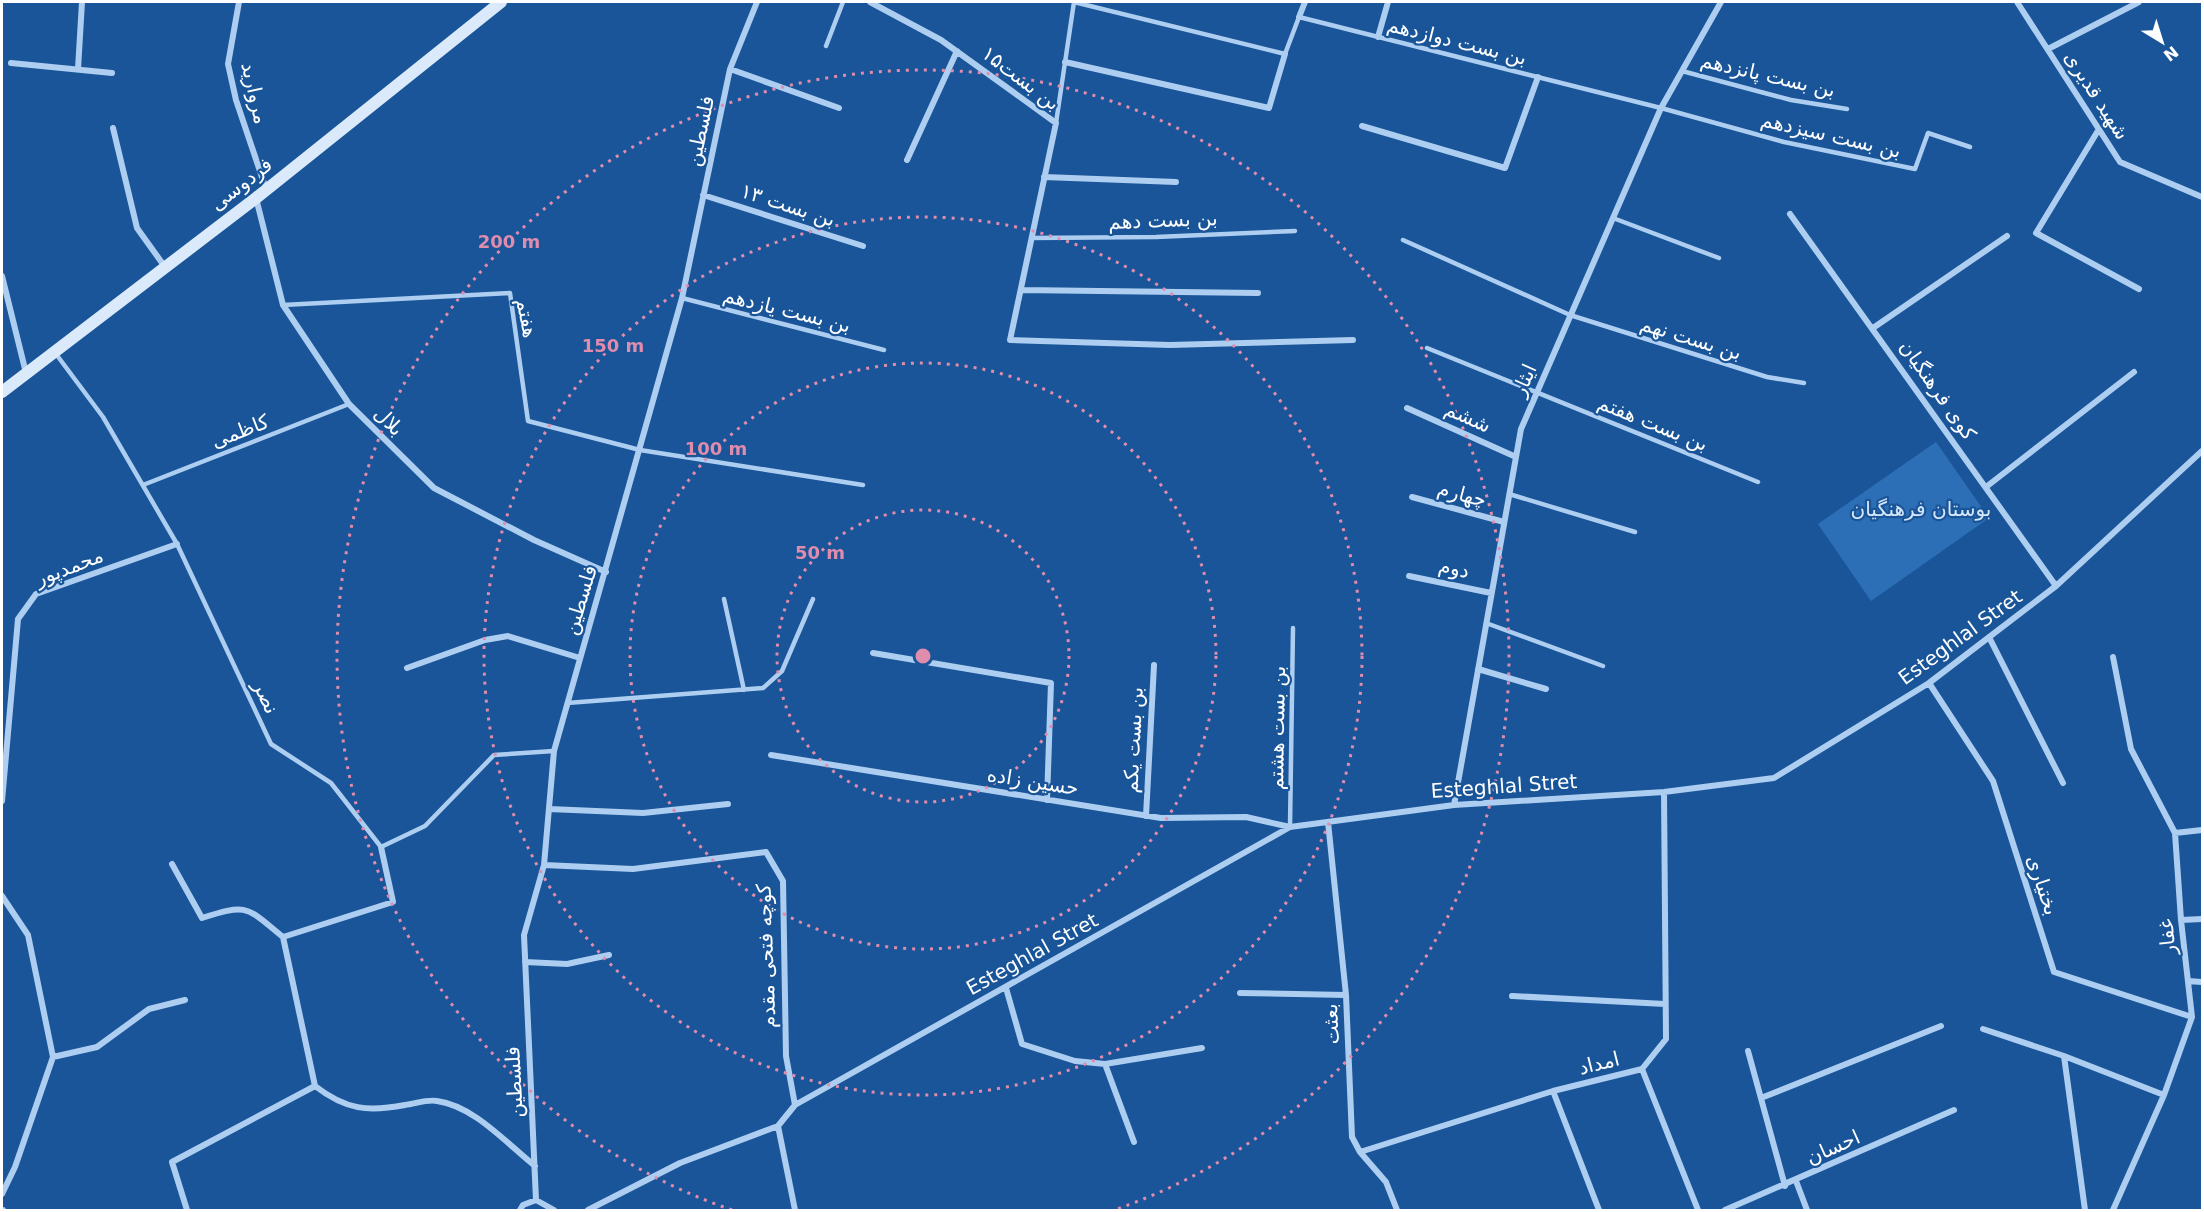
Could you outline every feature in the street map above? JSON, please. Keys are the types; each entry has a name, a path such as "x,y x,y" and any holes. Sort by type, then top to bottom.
{"main road":[{"name":"فردوسی","path":"2,392 261,194 501,2"}],"street":[{"path":"78,69 82,2"},
{"name":"مروارید","path":"239,2 228,64 261,194"},
{"name":"فلسطین","path":"536,1200 524,935 544,865 554,751 682,298 730,69 757,2"},
{"name":"بن بست۱۵","path":"870,2 957,51 1056,123 1010,340 1170,345 1353,340"},
{"path":"1299,17 1305,2"},
{"path":"1378,37 1388,2"},
{"name":"ایثار","path":"1454,805 1521,429 1661,108 1721,2"},
{"name":"شهید قدیری","path":"2017,2 2120,162 2202,196"},
{"path":"2048,49 2139,2"},
{"path":"907,160 957,51"},
{"path":"1065,62 1269,108 1286,54"},
{"path":"11,63 112,73"},
{"path":"730,69 839,108"},
{"path":"1362,126 1505,168 1538,77"},
{"path":"113,128 137,228 165,267"},
{"path":"2099,129 2036,233 2139,289"},
{"path":"1044,177 1176,182"},
{"name":"بلال","path":"261,194 283,305 349,404 434,488 534,540 606,572"},
{"name":"بن بست ۱۳","path":"704,195 863,246"},
{"name":"کوی فرهنگیان","path":"1790,214 1874,327 2056,586"},
{"path":"1874,327 2007,236"},
{"path":"2,276 26,373"},
{"path":"1020,290 1258,293"},
{"path":"1986,487 2134,372"},
{"name":"ششم","path":"1407,408 1516,457"},
{"name":"Esteghlal Stret","path":"778,1126 795,1105 1290,827 1454,805 1664,792 1774,778 1929,682 1989,638 2056,586 2202,451"},
{"name":"چهارم","path":"1412,497 1504,522"},
{"name":"محمدپور","path":"2,801 18,619 36,594 177,544"},
{"name":"دوم","path":"1409,576 1491,593"},
{"path":"407,668 485,640 508,636 580,657"},
{"path":"1989,638 2063,783"},
{"path":"873,653 1051,683 1047,800"},
{"name":"غفار","path":"2113,657 2131,749 2175,833 2181,920 2192,1017 2164,1095 2113,1210"},
{"name":"بن بست یکم","path":"1146,816 1154,665"},
{"path":"1478,669 1546,689"},
{"name":"بختیاری","path":"1929,682 1993,782 2054,972 2192,1017"},
{"path":"2,692 11,693"},
{"name":"حسین زاده","path":"771,755 1146,816 1161,818 1246,817 1290,827"},
{"name":"امداد","path":"1360,1152 1553,1091 1642,1069 1666,1039 1664,792"},
{"path":"549,809 643,813 728,804"},
{"name":"بعثت","path":"1328,822 1346,995 1352,1137 1360,1152 1386,1182 1397,1210"},
{"path":"2175,833 2202,830"},
{"path":"283,937 393,902 381,847"},
{"name":"کوچه فتحی مقدم","path":"544,865 633,869 766,852 783,881 786,1056 795,1105"},
{"path":"172,864 202,918 234,908 247,909 283,937 315,1086 333,1101 360,1109 386,1109 435,1100 461,1107 535,1166"},
{"path":"2,896 28,935 53,1057 15,1167 2,1194"},
{"path":"2181,920 2202,919"},
{"path":"525,962 567,964 609,955"},
{"path":"2188,981 2202,982"},
{"path":"1006,988 1022,1044 1075,1061 1105,1064 1202,1048"},
{"path":"1240,993 1346,995"},
{"path":"1512,996 1665,1004"},
{"path":"53,1057 97,1047 149,1009 185,1000"},
{"path":"1761,1098 1941,1026"},
{"path":"1983,1029 2064,1056 2164,1095"},
{"path":"1748,1051 1785,1186"},
{"path":"2064,1056 2085,1210"},
{"path":"1105,1064 1134,1142"},
{"path":"1642,1069 1698,1210"},
{"path":"186,1210 172,1162 315,1086"},
{"path":"1553,1091 1599,1210"},
{"name":"احسان","path":"1725,1210 1785,1186 1954,1110"},
{"path":"588,1210 680,1163 778,1126 795,1210"},
{"path":"1796,1181 1807,1210"},
{"path":"520,1210 523,1205 536,1200 554,1210"}],"lane":[{"path":"826,46 843,2"},
{"path":"1056,123 1074,2 1286,54 1299,17"},
{"name":"بن بست دوازدهم","path":"1299,17 1661,108"},
{"name":"بن بست پانزدهم","path":"1682,71 1791,100 1847,109"},
{"name":"بن بست سیزدهم","path":"1661,108 1784,142 1915,169 1928,133 1970,147"},
{"path":"1613,219 1719,258"},
{"name":"بن بست دهم","path":"1031,238 1156,237 1295,231"},
{"path":"1403,240 1570,315"},
{"name":"هفتم","path":"283,305 510,292 528,421 640,450"},
{"name":"بن بست یازدهم","path":"682,298 884,350"},
{"name":"بن بست نهم","path":"1570,315 1767,377 1804,383"},
{"path":"1427,348 1536,393"},
{"name":"نصر","path":"54,352 103,417 177,544 272,744 331,783 381,847"},
{"name":"بن بست هفتم","path":"1536,393 1758,482"},
{"name":"کاظمی","path":"143,485 349,404"},
{"path":"640,450 863,484"},
{"path":"1509,494 1635,532"},
{"path":"724,598 744,690"},
{"path":"567,703 763,688 782,671 813,599"},
{"path":"1486,622 1603,666"},
{"name":"بن بست هشتم","path":"1290,827 1293,628"},
{"path":"381,847 425,825 494,755 554,751"}],"green space":[{"name":"بوستان فرهنگیان","path":"1936,442 1989,518 1871,601 1818,524"}]}
